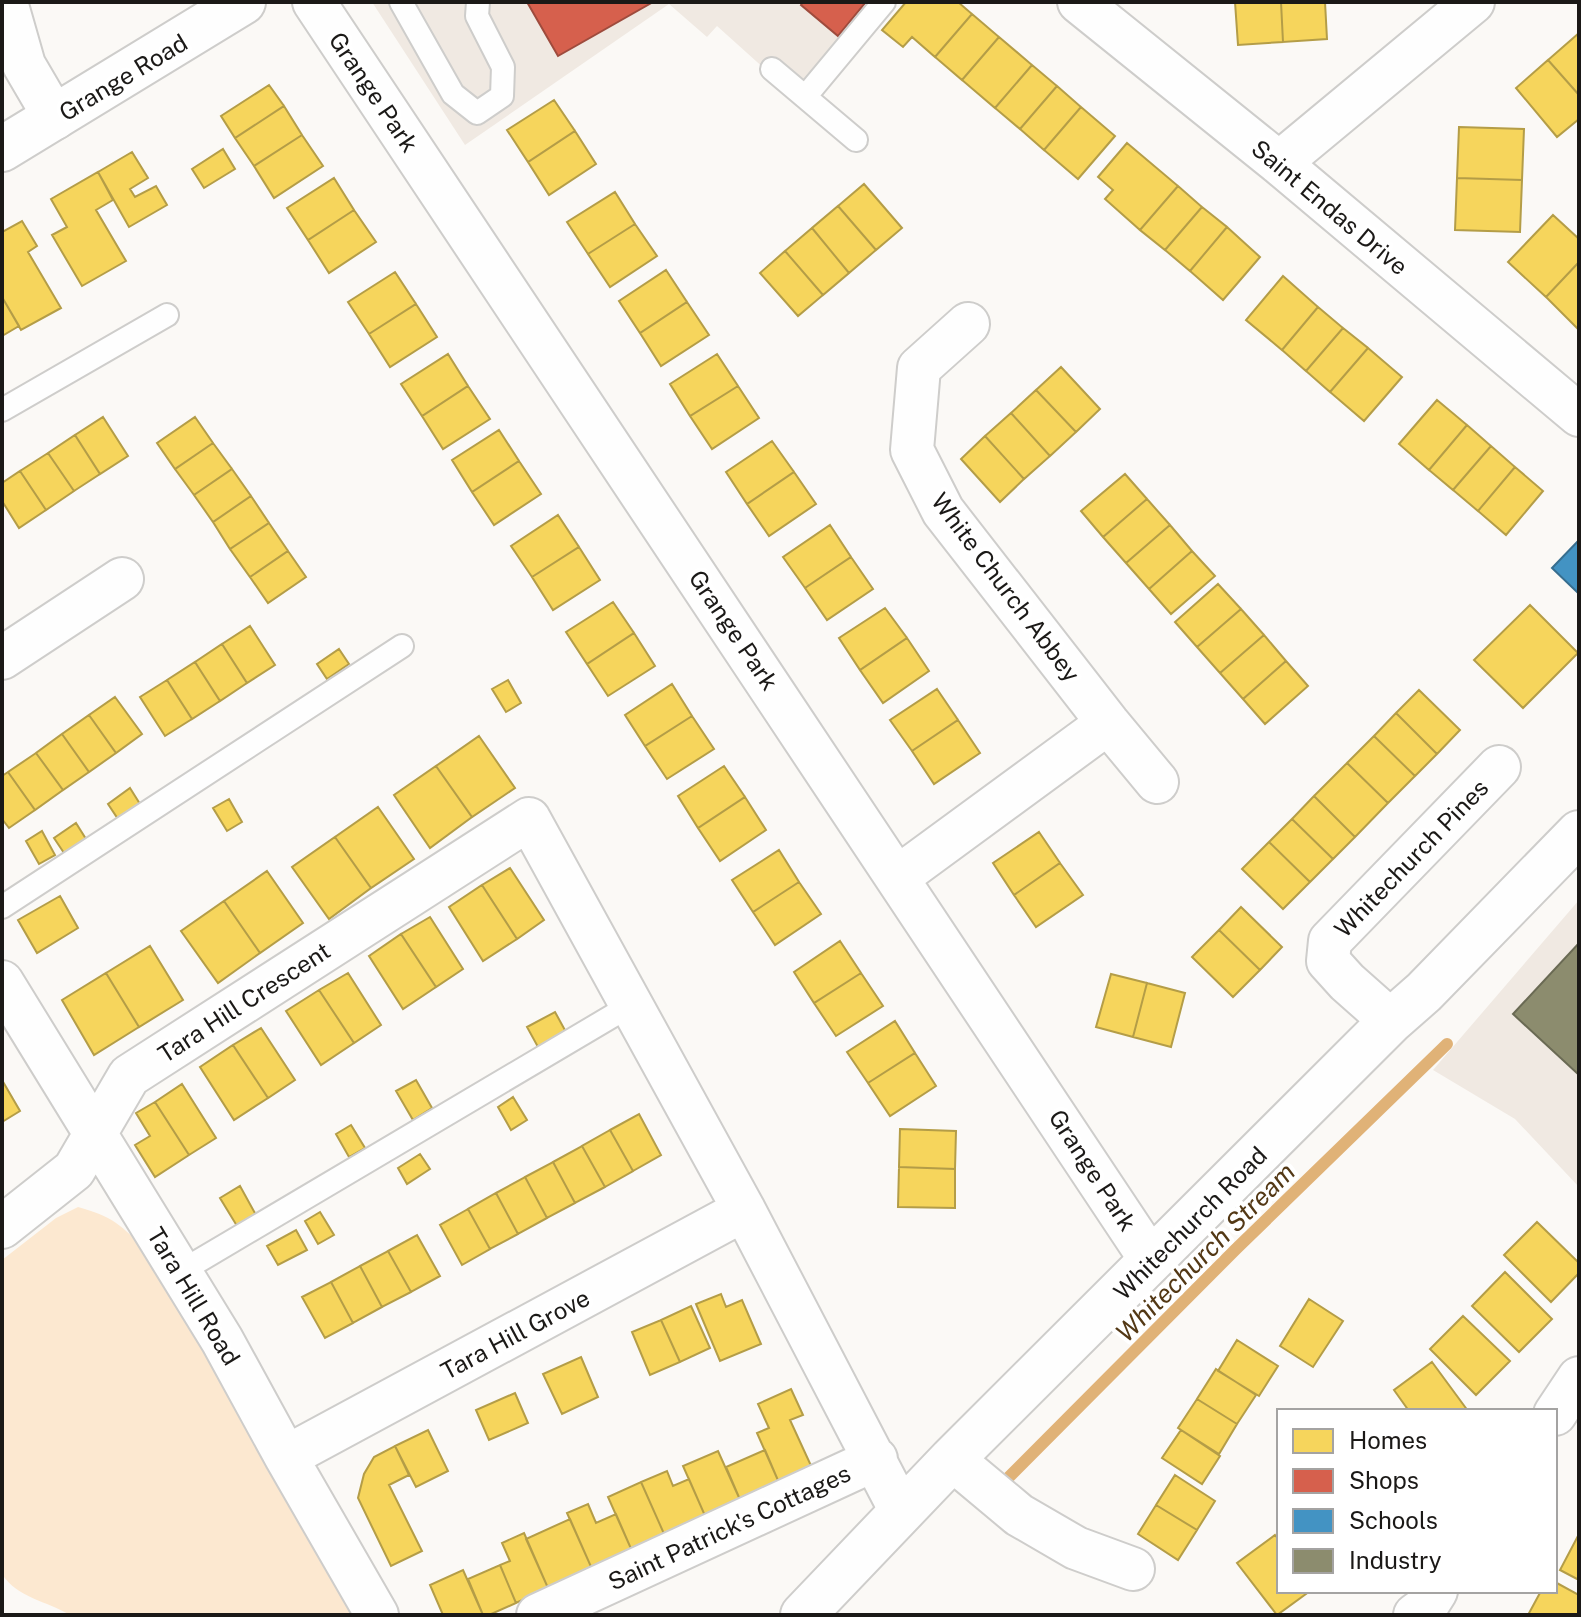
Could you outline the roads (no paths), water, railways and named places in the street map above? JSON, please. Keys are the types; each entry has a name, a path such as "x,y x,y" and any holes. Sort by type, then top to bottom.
{"street":[{"path":"6,2 24,65 55,118"},
{"name":"Grange Road","path":"2,149 243,2"},
{"name":"Grange Park","path":"314,2 1151,1260"},
{"name":"Saint Endas Drive","path":"1079,2 1279,163 1579,415"},
{"path":"1279,163 1473,2"},
{"name":"White Church Abbey","path":"968,324 919,368 912,450 943,511 1157,782"},
{"path":"2,658 122,579"},
{"path":"898,877 1108,723"},
{"name":"Whitechurch Pines","path":"1391,1021 1328,961 1330,941 1499,767"},
{"name":"Tara Hill Crescent","path":"2,1227 74,1170 129,1076 529,819 631,1005"},
{"name":"Whitechurch Road","path":"803,1615 952,1459 1391,1021 1424,992 1579,833"},
{"name":"Tara Hill Road","path":"2,982 222,1340 377,1615"},
{"path":"631,1005 744,1210 901,1511"},
{"name":"Tara Hill Grove","path":"286,1457 744,1210"},
{"path":"1557,1411 1579,1378"},
{"name":"Saint Patrick's Cottages","path":"538,1615 876,1459"},
{"path":"952,1459 1019,1515 1076,1548 1133,1569"},
{"path":"1415,1615 1426,1607 1435,1593"}],"lane":[{"path":"401,2 453,94 477,113 502,96 503,67 477,16 478,2"},
{"path":"805,97 884,2"},
{"path":"772,69 856,140"},
{"path":"2,410 167,315"},
{"path":"2,907 402,646"},
{"path":"180,1272 631,1005"}],"waterway":[{"name":"Whitechurch Stream","path":"997,1489 1236,1249 1447,1044"}]}
